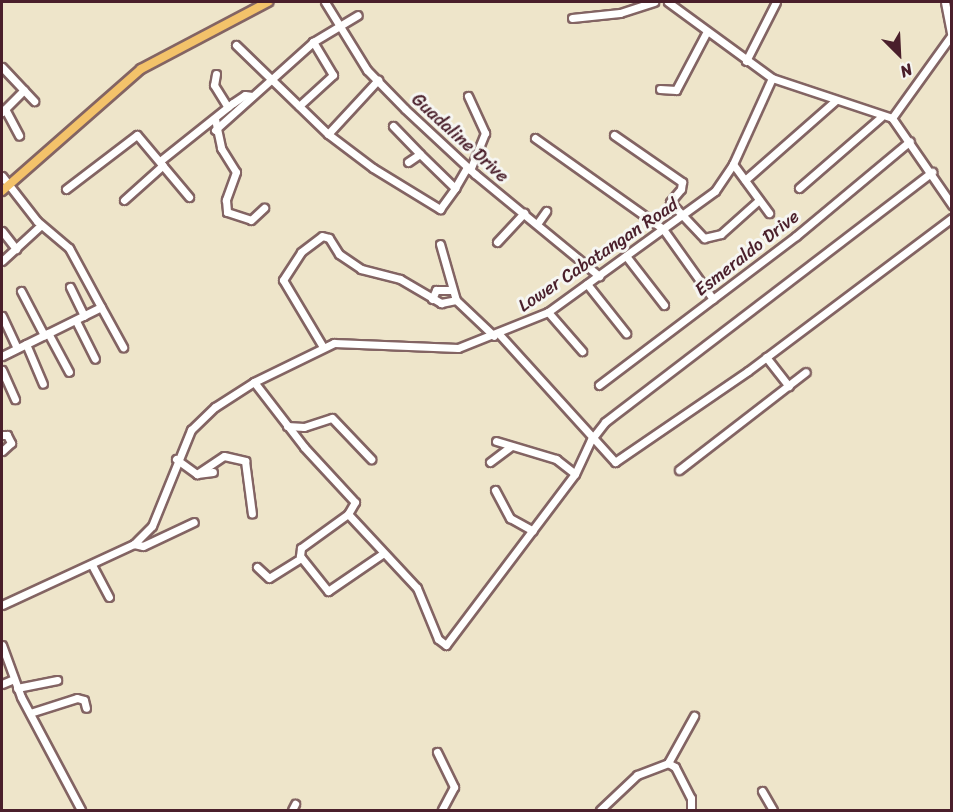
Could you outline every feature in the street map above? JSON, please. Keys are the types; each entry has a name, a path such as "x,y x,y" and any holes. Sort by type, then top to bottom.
{"main road":[{"path":"5,188 136,73 268,2"}],"street":[{"name":"Guadaline Drive","path":"325,2 338,25 378,80 469,168 598,276"},
{"path":"572,18 621,13 654,2"},
{"path":"668,2 706,33 772,78 881,117 892,118 932,172 951,205"},
{"path":"746,61 776,2"},
{"path":"892,118 951,37 945,2"},
{"path":"215,130 271,77 313,42 358,15"},
{"path":"660,89 676,90 706,33"},
{"path":"299,106 333,75 313,42"},
{"path":"236,45 328,134 373,168 438,208 446,207 486,138 468,96"},
{"path":"2,67 34,101"},
{"path":"216,74 214,85 228,107"},
{"name":"Lower Cabatangan Road","path":"2,605 135,544 152,526 186,438 202,417 254,382 323,347 361,342 445,349 497,335 548,312 684,216 715,191 733,164 772,78"},
{"path":"328,134 378,80"},
{"path":"19,135 3,111 24,90"},
{"path":"124,200 162,163 228,107 243,96 252,96"},
{"path":"745,180 836,100"},
{"name":"Esmeraldo Drive","path":"799,188 881,117"},
{"path":"215,119 215,130 236,172 226,200 228,212 251,220 264,208"},
{"path":"393,126 455,188"},
{"path":"66,189 137,135 189,197"},
{"path":"614,135 682,182 681,189 670,202 699,235 711,238 721,234 759,200"},
{"path":"535,138 663,229 713,299"},
{"name":"Esmeraldo Drive","path":"599,385 713,299 910,141"},
{"path":"408,162 420,154"},
{"path":"733,164 769,213"},
{"path":"348,514 382,554 417,588 438,639 446,645 575,474 591,440 631,401 932,172"},
{"path":"2,176 5,188 41,225 69,248 123,347"},
{"path":"537,224 546,212"},
{"path":"497,242 524,213"},
{"path":"440,244 456,300 497,335 611,462 620,461 766,357 951,218"},
{"path":"2,261 41,225"},
{"path":"2,231 16,249"},
{"path":"323,347 283,280 301,252 322,236 329,238 339,254 355,266 400,279 441,303 456,300"},
{"path":"626,256 664,305"},
{"path":"586,284 626,333"},
{"path":"70,287 84,316"},
{"path":"432,299 436,290 452,290"},
{"path":"21,291 69,372"},
{"path":"2,356 101,307"},
{"path":"548,312 582,351"},
{"path":"2,316 17,348"},
{"path":"76,321 95,359"},
{"path":"26,344 43,384"},
{"path":"766,357 789,386"},
{"path":"2,370 15,399"},
{"path":"679,470 806,372"},
{"path":"254,382 287,426 353,499 354,506 348,514 301,548 302,558 328,591 382,554"},
{"path":"287,426 304,428 332,418 371,459"},
{"path":"2,435 7,435 11,443 2,451"},
{"path":"496,441 556,459 575,474"},
{"path":"490,462 511,446"},
{"path":"197,474 224,456 245,461 252,514"},
{"path":"177,459 197,474 213,472"},
{"path":"495,490 510,518 533,531"},
{"path":"135,544 143,546 194,522"},
{"path":"257,567 267,578 302,558"},
{"path":"92,565 109,597"},
{"path":"2,645 17,688 81,810"},
{"path":"2,684 14,679"},
{"path":"17,688 57,680"},
{"path":"30,713 77,698 84,700 86,708"},
{"path":"600,810 637,775 668,763 694,716"},
{"path":"437,752 454,787 442,810"},
{"path":"668,763 675,766 691,798 691,810"},
{"path":"762,791 773,810"}]}
